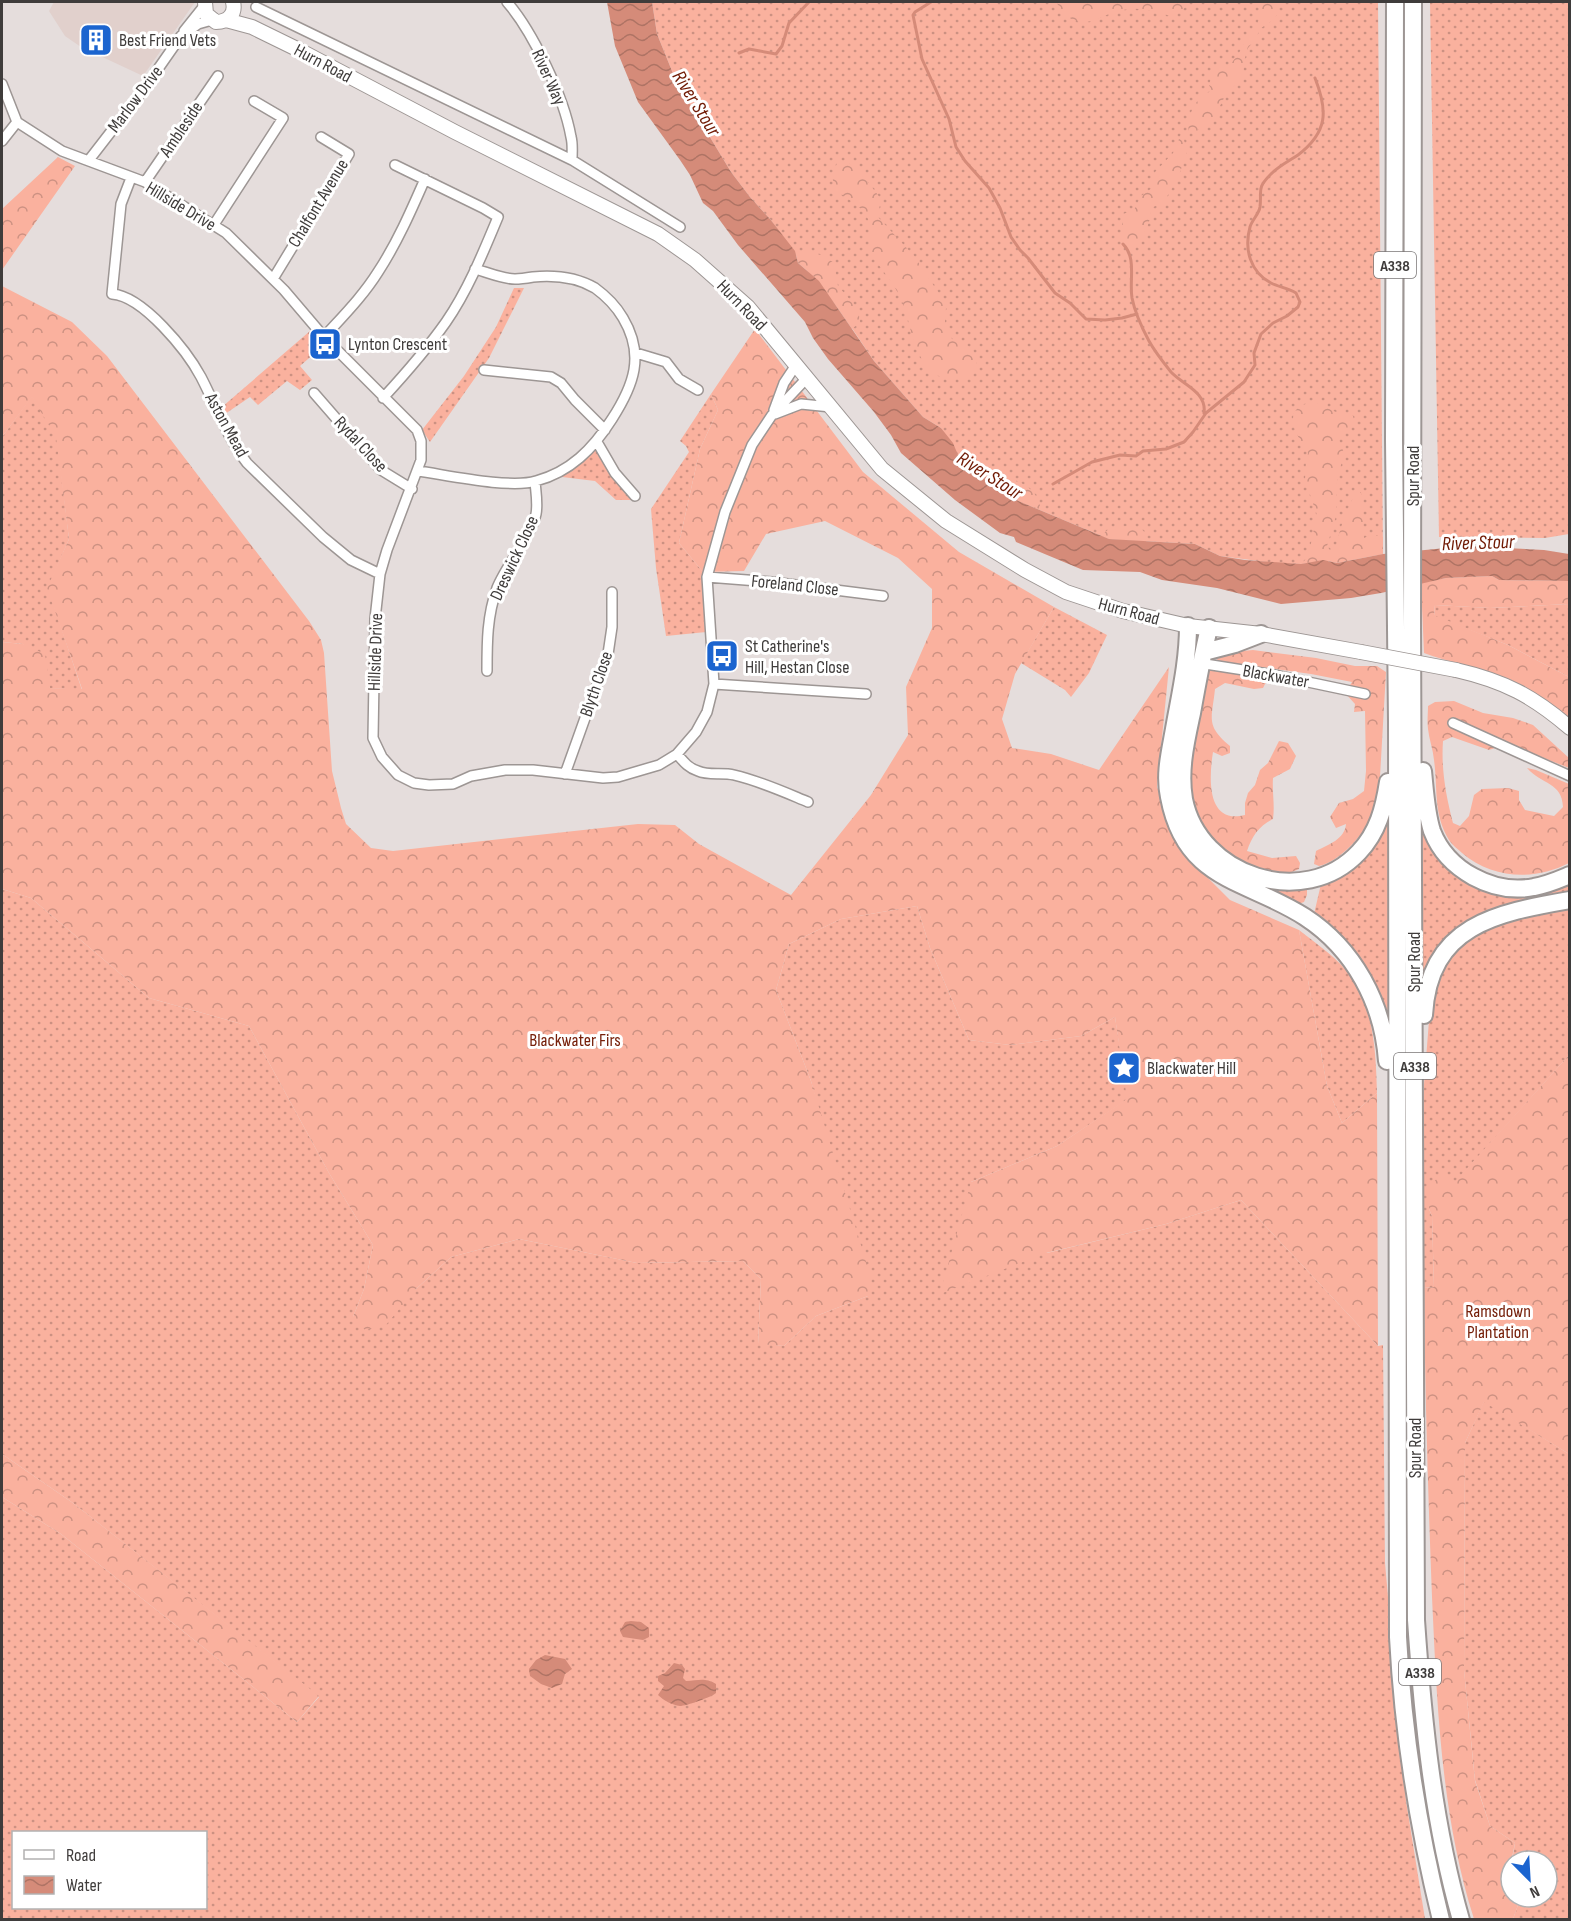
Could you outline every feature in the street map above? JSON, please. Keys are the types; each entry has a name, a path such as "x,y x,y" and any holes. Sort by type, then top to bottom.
{"highway":[{"name":"Spur Road","path":"1395,2 1394,529 1413,710 1416,1620 1427,1751 1445,1854 1461,1920"},
{"name":"Spur Road","path":"1413,2 1413,527 1397,721 1396,1493 1398,1637 1401,1695 1417,1807 1441,1920"},
{"path":"1188,626 1197,659 1182,772 1188,813 1198,833 1215,854 1254,876 1275,881 1301,881 1338,868 1358,853 1374,832 1383,810 1397,721"},
{"path":"1209,628 1197,659 1167,764 1168,796 1178,825 1193,852 1215,872 1305,917 1328,936 1353,963 1369,990 1382,1026 1396,1115"},
{"path":"1197,659 1261,634"},
{"path":"1413,710 1430,822 1439,844 1456,865 1466,873 1488,883 1512,888 1534,887 1569,875"},
{"path":"1415,1102 1425,994 1442,955 1459,936 1479,923 1504,914 1569,900"}],"main road":[{"path":"204,4 206,14 219,20 230,17 233,3"},
{"name":"Hurn Road","path":"233,3 252,27"},
{"name":"Hurn Road","path":"219,20 252,27 658,234 696,260 748,307 882,470 946,521 986,547 1066,592 1123,611 1188,626 1261,634 1473,674 1515,689 1542,705 1569,728"}],"street":[{"name":"River Way","path":"507,2 521,19 559,93 572,138 572,160"},
{"path":"181,36 204,4"},
{"path":"256,7 572,160 680,227"},
{"name":"Marlow Drive","path":"89,160 144,89 181,36 198,24 219,20"},
{"name":"Ambleside","path":"145,182 218,76"},
{"path":"2,84 17,122 2,141"},
{"path":"213,226 283,118 254,101"},
{"name":"Hillside Drive","path":"17,122 62,151 145,182 226,233 273,279 324,337 383,398 408,420 420,435 422,454 418,471 397,522 380,574 375,619 374,738 388,767 408,781 429,785 453,784 471,776 505,770 533,770 603,778 618,777 659,765 677,754 696,732 707,712 714,684 707,577 725,512 752,445 772,415 806,379"},
{"name":"Chalfont Avenue","path":"273,279 349,154 321,137"},
{"path":"383,398 416,362 447,320 475,269 498,217 395,165"},
{"name":"Aston Mead","path":"130,178 121,204 112,294 122,294 142,306 184,352 200,375 238,451 248,463 351,560 380,574"},
{"path":"324,337 378,273 401,232 426,179"},
{"path":"418,471 514,484 535,482 566,468 597,442 628,393 632,379 636,352 632,334 618,310 604,295 579,281 554,276 515,279 475,269"},
{"path":"636,352 666,362 679,379 698,390"},
{"name":"Hillside Drive","path":"772,415 784,384 796,365"},
{"path":"484,370 551,377 561,383 605,430"},
{"name":"Rydal Close","path":"314,393 381,470 412,489"},
{"path":"772,415 801,404 831,407"},
{"path":"597,442 615,473 635,496"},
{"name":"Dreswick Close","path":"488,671 486,632 491,608 497,587 534,521 537,506 535,482"},
{"name":"Foreland Close","path":"707,577 772,582 883,596"},
{"name":"Blyth Close","path":"565,774 608,654 612,627 612,592"},
{"name":"Blackwater","path":"1197,659 1365,694"},
{"path":"714,684 866,694"},
{"path":"1454,723 1569,776"},
{"path":"677,754 688,766 697,771 706,774 732,774 762,783 808,802"}],"shaded area":[{"path":"54,2 195,2 143,76 81,47 65,36 49,11"}],"green space":[{"path":"652,2 1378,2 1383,554 1301,564 1273,563 1220,556 1195,544 1109,539 1011,498 993,482 976,473 960,460 941,428 923,417 874,361 839,309 731,172 676,81 657,34"},
{"path":"1056,2 1190,2 1173,17 1147,10 1131,9 1082,22 1065,14"},
{"path":"1262,2 1277,2 1277,15 1261,28 1248,48 1243,77 1227,92 1210,126 1200,128 1195,133 1189,132 1188,125 1186,126 1195,105 1202,96 1212,91 1209,85 1215,65 1220,63 1228,67 1238,55 1258,22"},
{"path":"1430,2 1569,2 1569,534 1545,538 1439,537"},
{"path":"1182,132 1187,152 1179,175 1164,202 1151,208 1144,234 1138,243 1135,247 1129,245 1122,238 1123,214 1134,210 1141,196 1152,188 1155,172 1173,153"},
{"path":"58,157 75,166 2,270 2,209"},
{"path":"838,161 847,162 854,167 880,198 878,217 914,256 944,301 945,322 952,339 973,351 977,360 975,373 952,379 929,373 916,348 901,299 871,253 868,219 854,203 835,190 832,175"},
{"path":"795,251 816,253 834,263 838,286 858,309 860,322 852,329 819,281 798,263"},
{"name":"Blackwater Firs","path":"2,286 72,322 107,356 309,621 321,640 324,653 332,771 341,808 346,824 371,848 393,851 638,824 675,825 699,844 791,895 871,795 908,735 906,687 932,628 932,589 898,558 825,521 766,534 744,571 703,572 679,543 700,449 718,410 711,394 755,329 863,472 959,552 1054,607 1015,674 1002,719 1012,748 1051,754 1099,770 1169,667 1157,787 1183,853 1230,900 1299,930 1327,1086 1342,1123 1377,1093 1378,1346 1241,1200 1166,1224 1046,1253 940,1294 971,1182 1057,1146 1127,1099 1115,1017 1081,1036 1010,1045 969,1040 930,948 917,906 841,919 789,944 776,990 811,1081 871,1278 868,1296 816,1316 784,1346 758,1344 761,1279 743,1261 637,1263 519,1239 451,1257 416,1289 385,1326 365,1330 353,1317 364,1289 373,1245 329,1173 249,1026 149,998 31,898 2,889 2,642 23,644 45,654 50,688 82,689 47,588 69,539 56,437 32,397 2,437"},
{"path":"514,288 524,288 489,358 430,442 422,430 464,376 496,327"},
{"path":"310,331 324,345 300,366 312,380 300,390 287,381 258,405 250,397 225,414 222,407"},
{"path":"711,394 718,410 700,449 679,543 703,572 706,632 666,636 656,568 651,509 689,452 680,441"},
{"path":"32,396 57,437 69,539 48,588 82,690 50,688 23,644 2,642 2,437"},
{"path":"1313,402 1341,414 1353,416 1355,424 1339,440 1344,453 1337,481 1336,516 1327,546 1330,550 1336,548 1349,507 1355,494 1361,492 1364,538 1373,534 1383,537 1383,554 1337,563 1323,560 1301,564 1308,557 1317,515 1305,480 1308,453 1295,430 1293,416 1296,410 1303,405"},
{"path":"955,447 966,451 974,458 981,467 984,478 960,460"},
{"path":"596,448 635,500 616,500 595,481 562,477"},
{"path":"1015,480 1032,491 1038,499 1041,510 1011,498 996,486"},
{"path":"1128,526 1144,531 1146,542 1109,539 1100,536 1109,529"},
{"path":"1492,576 1499,580 1569,581 1569,604 1490,608 1435,605 1434,615 1508,645 1569,677 1569,721 1539,696 1513,681 1424,653 1421,583 1446,578"},
{"path":"1569,604 1569,677 1508,645 1434,616 1435,605 1491,608"},
{"path":"1054,607 1107,635 1089,673 1071,697 1065,690 1021,663"},
{"path":"1253,650 1316,658 1355,666 1377,666 1386,672 1379,794 1374,813 1365,829 1344,852 1319,866 1314,864 1316,851 1339,838 1345,829 1346,824 1336,828 1330,817 1339,803 1353,799 1364,791 1365,711 1354,712 1355,704 1345,693 1352,682 1262,667 1266,682 1263,688 1254,689 1225,683 1215,689 1213,727 1230,746 1230,753 1222,756 1213,752 1211,786 1217,806 1223,813 1232,816 1245,815 1248,793 1255,785 1260,770 1268,763 1279,741 1288,743 1296,756 1290,769 1273,778 1273,819 1257,832 1247,851 1272,858 1296,856 1300,863 1299,869 1283,874 1272,873 1244,863 1222,848 1205,828 1190,792 1189,765 1200,701 1207,676 1223,653"},
{"path":"1454,701 1483,713 1513,718 1533,725 1569,758 1569,768 1508,744 1489,750 1452,737 1443,741 1445,782 1453,823 1460,826 1469,816 1474,795 1482,789 1508,788 1519,791 1519,800 1525,810 1554,816 1563,807 1562,799 1555,788 1527,768 1536,770 1569,784 1569,863 1556,869 1528,875 1500,872 1474,862 1450,842 1438,810 1428,706 1435,702"},
{"path":"1390,821 1389,1015 1384,1015 1375,985 1367,971 1348,947 1314,914 1321,884 1385,823"},
{"path":"1424,824 1475,884 1569,880 1569,892 1504,906 1485,913 1423,984 1421,980 1420,825"},
{"path":"1241,873 1307,885 1307,895 1304,902 1292,903"},
{"path":"2,889 31,898 149,998 249,1026 329,1173 373,1245 364,1289 353,1317 416,1289 451,1257 519,1239 637,1263 743,1261 761,1279 758,1343 784,1346 816,1316 868,1296 811,1081 776,990 789,944 841,919 917,906 930,948 969,1040 1010,1045 1081,1036 1115,1017 1128,1099 1057,1146 971,1182 1047,1253 1166,1224 1241,1200 1378,1346 1383,1345 1385,1563 1406,1801 1425,1919 2,1919 2,1497 61,1534 297,1722 319,1697 73,1503 2,1454"},
{"path":"1569,906 1569,1055 1429,1209 1432,1216 1434,1287 1424,1288 1422,1110 1431,995 1452,949 1495,922"},
{"path":"1299,930 1334,958 1355,982 1368,1011 1372,1028 1377,1093 1342,1123 1327,1086"},
{"name":"Ramsdown Plantation","path":"1569,1055 1569,1454 1484,1402 1465,1443 1464,1670 1475,1781 1490,1826 1515,1843 1514,1849 1499,1849 1499,1909 1517,1909 1513,1919 1474,1919 1454,1840 1442,1759 1429,1520 1424,1288 1434,1287 1432,1216 1429,1209 1428,1187 1443,1173 1452,1185"},
{"path":"1484,1401 1569,1454 1569,1919 1513,1919 1517,1909 1559,1909 1559,1849 1514,1849 1515,1843 1490,1826 1475,1780 1464,1670 1465,1443"},
{"path":"2,1454 73,1503 319,1696 297,1722 61,1534 2,1497"}],"water":[{"path":"607,2 652,2 657,34 676,81 731,172 795,251 798,263 819,281 874,361 923,417 941,428 953,443 960,460 993,482 1011,498 1109,539 1195,544 1220,556 1245,560 1301,564 1323,560 1337,563 1383,554 1467,546 1544,550 1569,554 1569,581 1499,580 1492,576 1446,578 1351,598 1281,604 1217,588 1162,580 1140,572 1083,570 1016,542 1014,537 1000,533 955,500 901,453 874,412 828,359 805,322 738,245 713,211 703,203 690,175 638,102 615,46"},
{"path":"625,1622 641,1622 649,1628 649,1637 643,1640 623,1637 620,1631"},
{"path":"545,1655 565,1659 572,1669 565,1674 562,1684 552,1688 530,1676 529,1669 536,1660"},
{"path":"674,1663 682,1665 685,1669 683,1678 686,1681 712,1682 716,1684 716,1693 680,1706 662,1699 658,1695 664,1686 658,1681 658,1676 665,1673"}],"waterway":[{"path":"739,53 749,49 776,54 782,46 789,23 809,2"},
{"path":"931,2 913,15 922,59 949,119 956,147 989,188 1000,208 1011,237 1055,293 1070,303 1086,319 1105,320 1137,314"},
{"path":"1053,484 1092,462 1120,455 1136,456 1143,451 1166,449 1184,442 1206,413 1244,382 1255,365 1254,353 1261,334 1273,323 1298,307 1300,302 1296,293 1271,283 1258,273 1250,259 1248,235 1259,210 1263,183 1274,171 1308,146 1320,129 1323,111 1315,78"},
{"path":"1123,244 1130,256 1132,298 1144,331 1171,372 1198,394 1204,406 1204,413"}],"place":[{"name":"Best Friend Vets","path":"96,40"},
{"name":"Lynton Crescent","path":"325,344"},
{"name":"St Catherine's Hill, Hestan Close","path":"722,656"},
{"name":"Blackwater Hill","path":"1124,1068"}],"water label":[{"name":"River Stour","path":"697,103"},
{"name":"River Stour","path":"990,475"},
{"name":"River Stour","path":"1478,542"}]}
